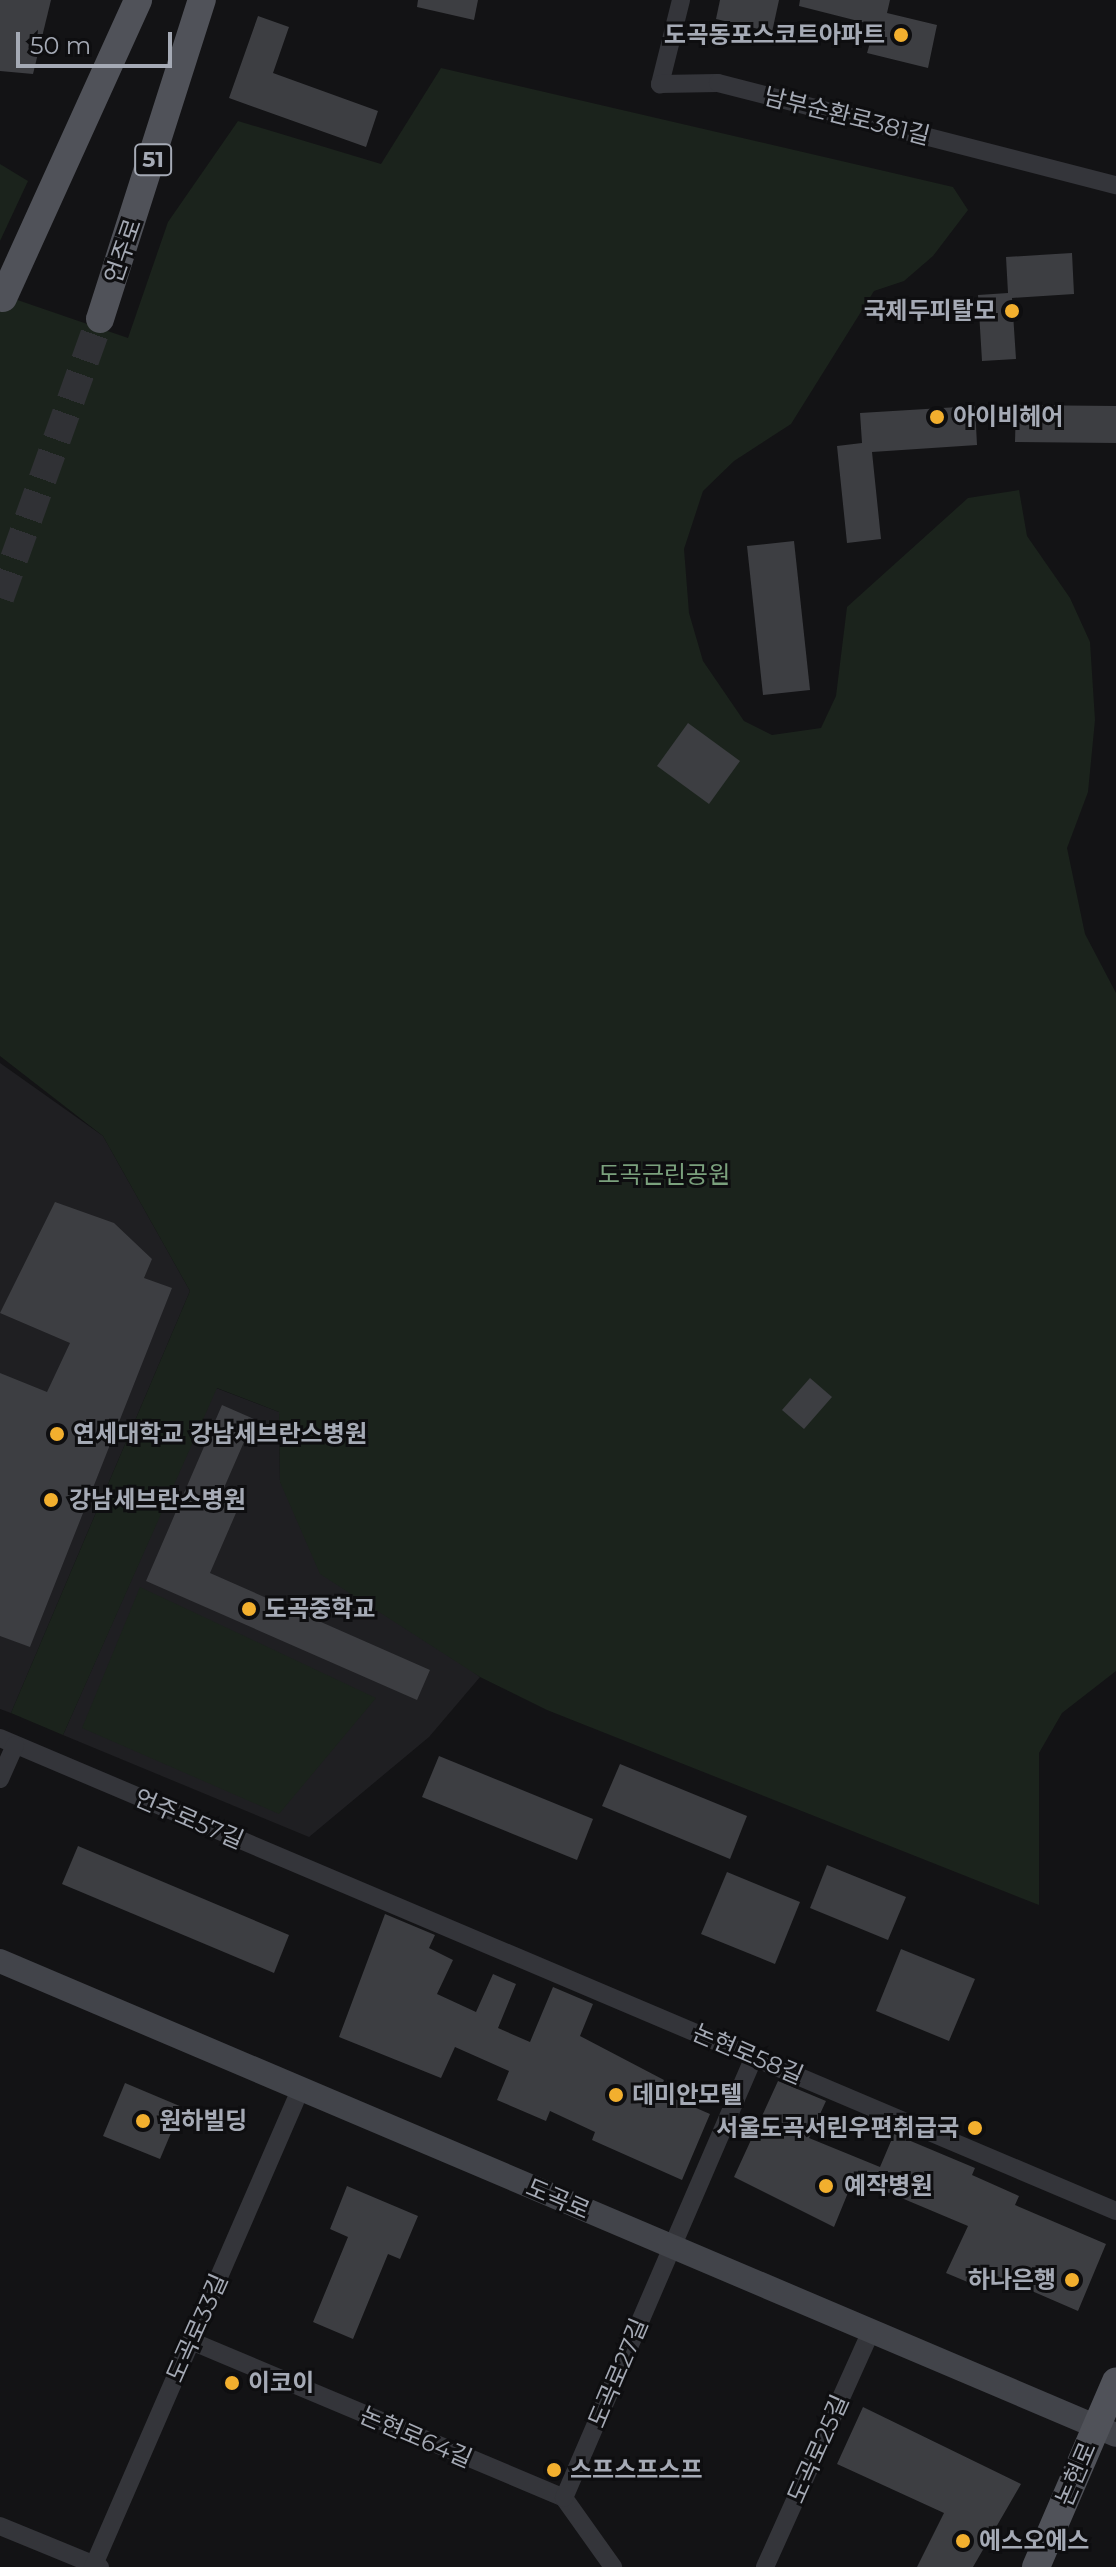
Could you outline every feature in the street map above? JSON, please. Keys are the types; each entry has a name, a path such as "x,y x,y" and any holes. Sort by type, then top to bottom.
{"main road":[{"path":"3,298 138,0"},
{"name":"언주로","path":"100,319 202,0"},
{"name":"도곡로","path":"0,1961 1106,2430"},
{"name":"논현로","path":"1036,2567 1106,2430 1116,2381"}],"street":[{"name":"남부순환로381길","path":"681,0 660,84 718,83 1116,185"},
{"path":"0,1779 8,1741"},
{"name":"언주로57길","path":"8,1741 378,1900"},
{"name":"논현로58길","path":"378,1900 1116,2211"},
{"name":"도곡로27길","path":"564,2498 754,2057"},
{"name":"도곡로33길","path":"95,2566 301,2088"},
{"name":"도곡로25길","path":"765,2567 871,2331"},
{"name":"논현로64길","path":"191,2341 564,2498"},
{"path":"564,2498 613,2567"},
{"path":"0,2526 95,2566"}],"shaded area":[{"name":"강남세브란스병원","path":"0,1063 103,1136 190,1291 11,1713 0,1709"},
{"name":"도곡중학교","path":"216,1388 279,1412 280,1482 437,1645 480,1677 429,1737 309,1837 63,1735"}],"green space":[{"name":"도곡근린공원","path":"441,68 953,187 968,210 933,256 904,281 874,291 791,424 734,461 703,491 684,549 689,613 703,661 744,721 772,735 821,728 836,696 847,607 968,498 1019,490 1027,536 1070,598 1090,642 1095,720 1088,792 1067,848 1085,934 1116,993 1116,1671 1062,1713 1039,1753 1039,1905 547,1710 480,1677 320,1574 280,1482 279,1412 217,1388 63,1735 11,1713 190,1291 103,1136 0,1056 0,294 128,338 168,222 238,121 381,164"},
{"path":"0,164 28,181 0,241"},
{"path":"140,1587 376,1698 279,1814 82,1728"}],"building":[{"path":"0,0 51,0 33,74 0,71"},
{"path":"418,0 478,0 474,20 417,7"},
{"path":"720,0 779,0 772,32 716,19"},
{"name":"도곡동포스코트아파트","path":"800,0 890,0 887,13 937,25 928,68 867,53 872,36 864,33 866,23 799,6"},
{"path":"258,16 289,27 273,73 378,111 366,147 229,98"},
{"path":"1072,253 1074,294 1012,298 1016,359 982,361 978,295 1008,293 1006,257"},
{"path":"1016,405 1116,406 1116,443 1015,442"},
{"path":"975,406 977,445 872,452 881,539 847,543 837,446 862,443 860,413"},
{"path":"794,541 810,690 763,695 747,546"},
{"path":"688,723 740,761 709,804 657,766"},
{"name":"연세대학교 강남세브란스병원","path":"55,1202 114,1223 152,1259 144,1278 172,1288 30,1647 0,1636 0,1373 47,1392 70,1343 0,1313"},
{"path":"810,1378 832,1397 804,1429 782,1410"},
{"path":"222,1405 254,1419 220,1497 239,1506 210,1573 430,1670 417,1700 146,1581"},
{"path":"439,1756 593,1819 577,1860 422,1797"},
{"path":"620,1764 747,1816 730,1859 602,1806"},
{"path":"78,1846 289,1935 274,1973 62,1884"},
{"path":"827,1865 906,1897 888,1940 810,1908"},
{"path":"727,1872 800,1902 775,1964 701,1934"},
{"path":"385,1914 435,1935 429,1948 453,1960 437,1994 476,2012 493,1974 516,1984 498,2028 530,2042 553,1987 593,2004 580,2036 664,2080 659,2092 710,2114 682,2180 592,2140 595,2132 550,2111 546,2121 497,2100 509,2071 455,2047 441,2078 339,2037"},
{"path":"901,1949 975,1979 949,2041 876,2011"},
{"path":"778,2081 826,2101 809,2138 880,2167 894,2134 975,2168 972,2175 1019,2196 1015,2205 1106,2244 1078,2311 988,2272 982,2288 946,2273 968,2226 854,2178 834,2227 734,2177"},
{"name":"원하빌딩","path":"125,2083 182,2107 160,2159 103,2136"},
{"path":"347,2186 418,2216 400,2259 388,2254 353,2339 313,2322 348,2237 330,2229"},
{"path":"863,2407 1021,2484 973,2567 917,2567 944,2513 837,2464"}],"tunnel":[{"path":"0,598 100,319"}],"place":[{"name":"도곡동포스코트아파트","path":"901,35"},
{"name":"국제두피탈모","path":"1012,311"},
{"name":"아이비헤어","path":"937,417"},
{"name":"연세대학교 강남세브란스병원","path":"57,1434"},
{"name":"강남세브란스병원","path":"51,1500"},
{"name":"도곡중학교","path":"249,1609"},
{"name":"데미안모텔","path":"616,2095"},
{"name":"원하빌딩","path":"143,2121"},
{"name":"서울도곡서린우편취급국","path":"975,2128"},
{"name":"예작병원","path":"826,2186"},
{"name":"하나은행","path":"1072,2280"},
{"name":"이코이","path":"232,2383"},
{"name":"스프스프스프","path":"554,2470"},
{"name":"에스오에스","path":"963,2541"}]}
